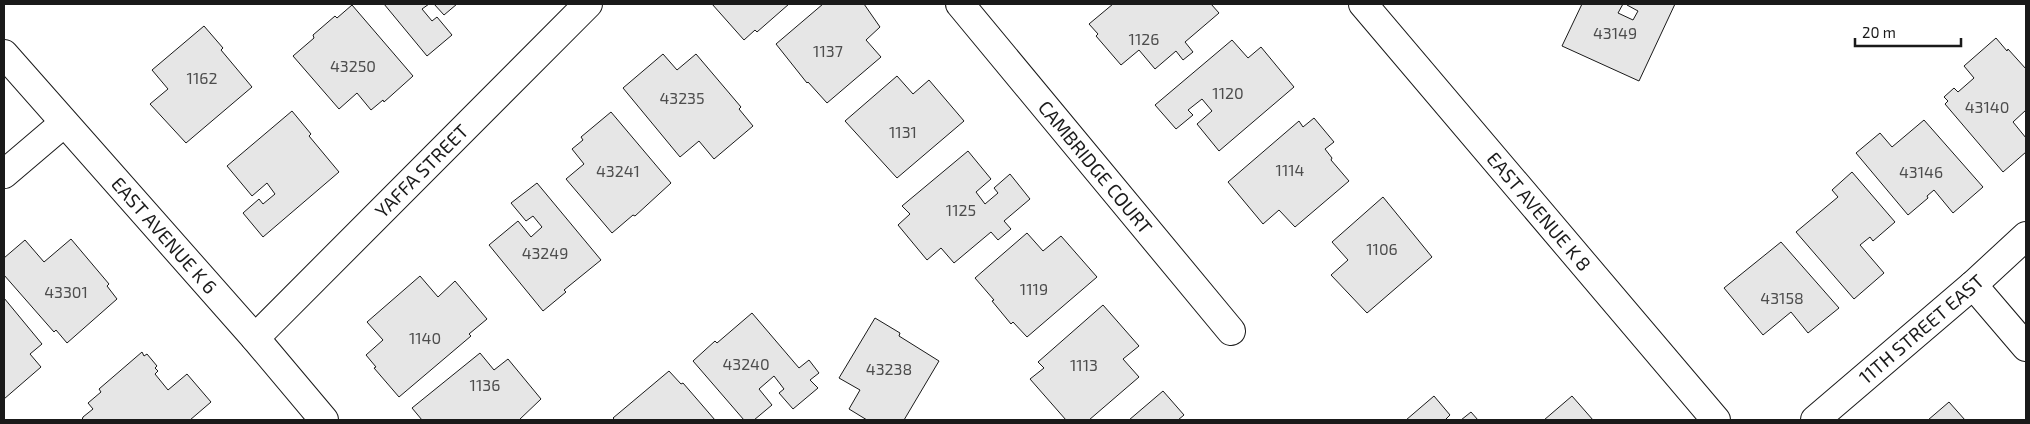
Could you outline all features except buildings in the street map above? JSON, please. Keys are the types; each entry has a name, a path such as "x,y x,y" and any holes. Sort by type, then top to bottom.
{"street":[{"name":"YAFFA STREET","path":"255,338 588,4"},
{"name":"CAMBRIDGE COURT","path":"960,4 1231,331"},
{"name":"EAST AVENUE K 8","path":"1363,4 1716,420"},
{"name":"EAST AVENUE K 6","path":"4,54 255,338 324,420"},
{"path":"4,174 64,123"},
{"name":"11TH STREET EAST","path":"1815,420 2026,236"},
{"path":"1973,284 2026,348"}]}
